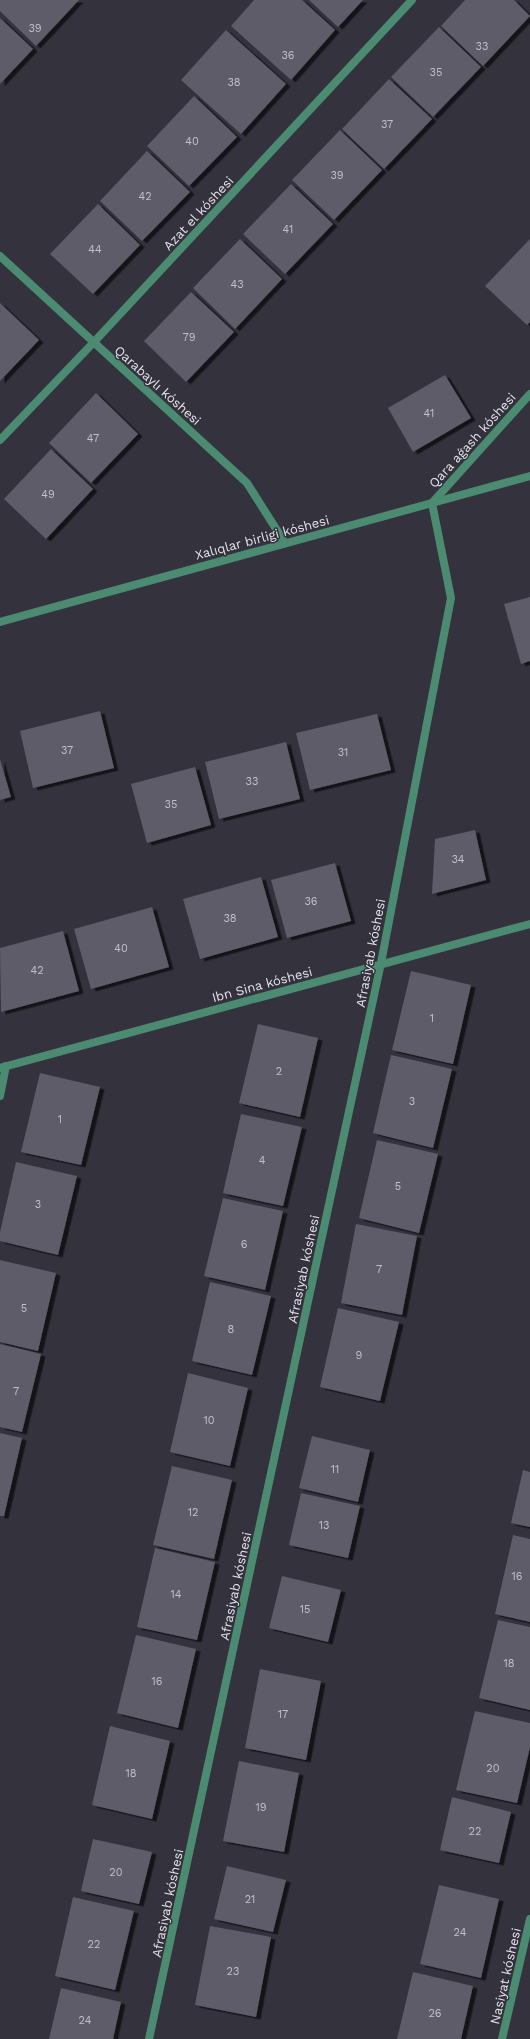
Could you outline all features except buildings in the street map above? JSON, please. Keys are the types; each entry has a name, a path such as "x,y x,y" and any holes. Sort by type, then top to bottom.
{"street":[{"name":"Azat el kóshesi","path":"0,440 94,342 412,0"},
{"name":"Qarabaylı kóshesi","path":"0,256 247,483 285,543"},
{"name":"Qara aǵash kóshesi","path":"432,503 530,394"},
{"name":"Xalıqlar birligi kóshesi","path":"0,622 530,476"},
{"name":"Afrasiyab kóshesi","path":"149,2039 381,964 451,598 432,503"},
{"name":"Ibn Sina kóshesi","path":"3,1067 530,924"},
{"path":"0,1096 3,1067"},
{"name":"Nasiyat kóshesi","path":"502,2039 530,1919"}]}
